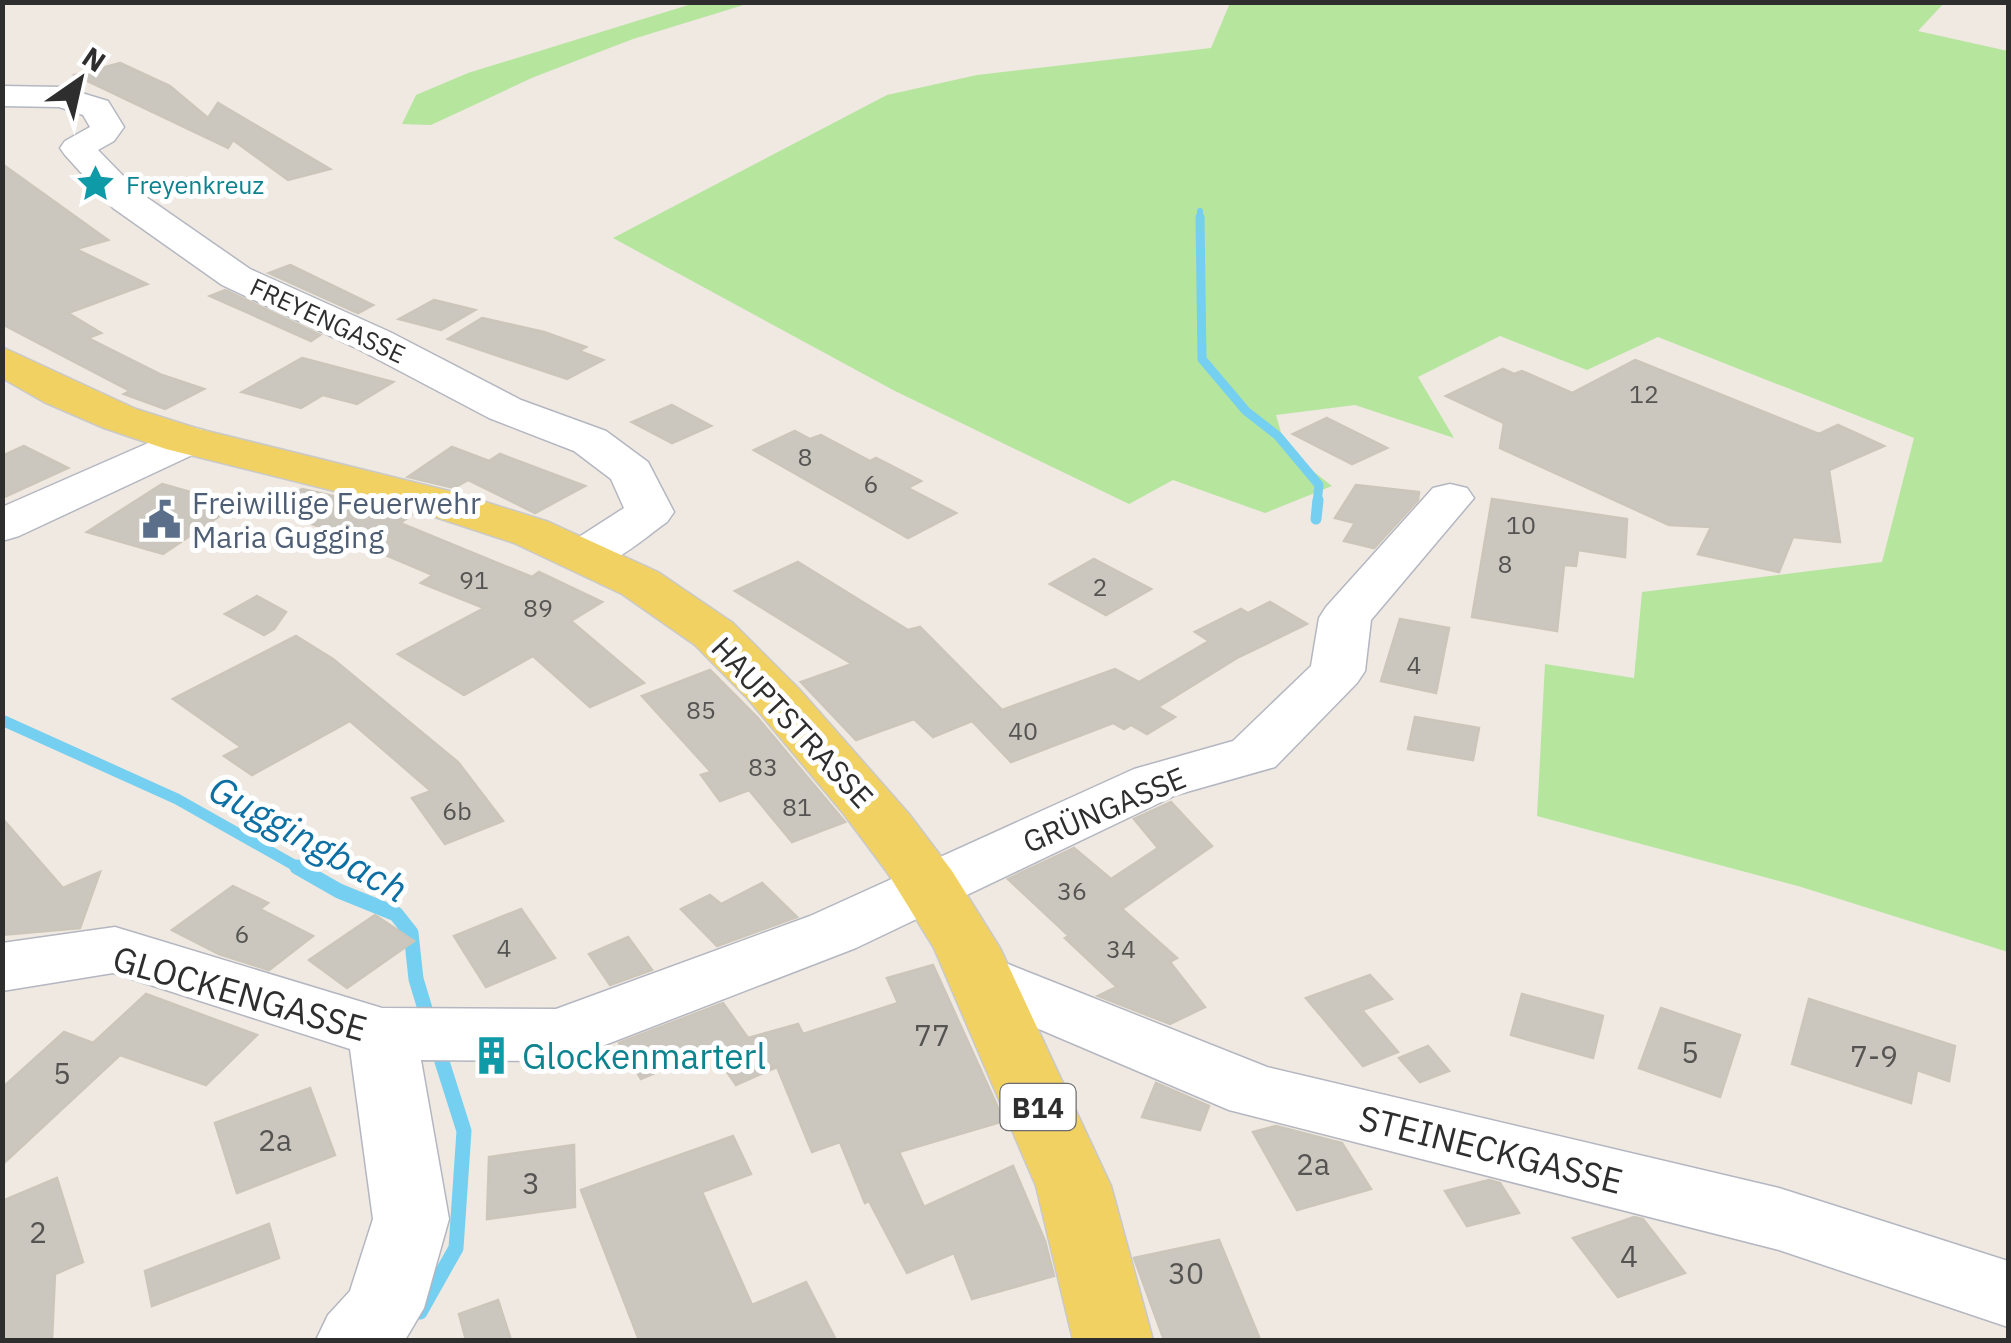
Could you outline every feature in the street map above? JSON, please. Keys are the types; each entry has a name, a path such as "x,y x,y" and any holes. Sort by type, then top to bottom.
{"main road":[{"name":"HAUPTSTRASSE","path":"2,360 48,389 187,440 500,522 586,554 643,584 713,633 770,689 864,797 930,886 982,978 1077,1197 1113,1340"}],"street":[{"name":"FREYENGASSE","path":"2,96 62,97 96,108 107,127 77,148 126,200 198,252 236,276 376,341 505,409 590,442 631,472 650,512 586,554"},
{"path":"7,519 187,440"},
{"name":"GRÜNGASSE","path":"930,886 1155,782 1254,754 1338,672 1345,618 1450,498"},
{"name":"GLOCKENGASSE","path":"2,967 116,950 414,1034 560,1035 833,932 930,886"},
{"name":"STEINECKGASSE","path":"982,978 1254,1091 1779,1219 2008,1294"},
{"path":"357,1340 384,1308 411,1219 414,1034"}],"green space":[{"path":"698,2 750,3 633,39 534,77 431,125 402,124 416,95 468,73"},
{"path":"1230,3 1944,3 1918,31 2008,51 2008,952 1798,886 1537,816 1545,664 1634,678 1642,592 1882,562 1914,438 1658,337 1587,370 1500,336 1418,377 1454,438 1355,405 1276,415 1286,450 1332,486 1265,513 1173,480 1129,504 893,390 613,238 887,95 977,75 1211,48"}],"building":[{"path":"120,63 170,86 208,118 218,103 330,169 288,180 233,140 228,148 75,75"},
{"path":"2,164 108,240 76,249 147,284 68,313 101,333 88,338 162,375 204,389 165,409 124,394 130,391 2,324"},
{"path":"290,265 373,305 358,313 269,273"},
{"path":"225,290 320,335 311,341 210,296"},
{"path":"434,300 475,310 441,330 399,319"},
{"path":"482,318 544,332 586,347 579,351 603,360 567,379 448,339"},
{"path":"302,358 393,382 357,404 323,395 301,408 242,392"},
{"path":"1635,360 1819,434 1838,425 1884,446 1829,470 1840,542 1793,537 1779,572 1698,554 1711,527 1669,525 1500,448 1504,423 1446,396 1503,369 1514,374 1522,371 1572,393"},
{"path":"672,405 711,426 672,443 632,422"},
{"path":"1327,418 1387,448 1352,464 1293,434"},
{"path":"795,431 810,439 821,435 870,461 876,458 921,481 908,488 956,513 908,538 754,450"},
{"path":"24,446 68,468 2,498 2,456"},
{"path":"452,447 489,461 500,454 585,486 535,513 468,480 454,488 408,477"},
{"name":"Freiwillige Feuerwehr Maria Gugging","path":"162,484 236,505 163,554 87,532"},
{"path":"1356,485 1419,492 1418,500 1374,548 1344,541 1355,523 1335,518"},
{"path":"302,489 413,514 400,523 532,577 539,572 602,602 571,621 644,683 590,707 533,656 464,695 398,654 484,608 421,583 433,575 272,507"},
{"path":"1492,499 1627,519 1625,557 1578,550 1576,566 1564,565 1557,631 1472,617"},
{"path":"1094,559 1151,589 1106,615 1050,584"},
{"path":"798,562 908,630 920,627 1002,710 1115,669 1139,682 1209,641 1195,632 1241,609 1248,613 1270,602 1307,624 1237,658 1158,707 1175,717 1147,734 1131,725 1124,729 1113,723 1011,762 972,721 933,737 914,719 856,740 801,682 852,664 735,591"},
{"path":"257,596 286,612 274,629 264,635 225,614"},
{"path":"1400,619 1449,628 1436,693 1381,681"},
{"path":"296,636 333,659 458,762 503,821 445,844 412,798 431,791 350,721 252,775 224,756 241,747 173,699"},
{"path":"710,670 757,717 845,822 792,842 749,790 720,801 701,775 711,772 642,696"},
{"path":"1415,717 1479,728 1473,760 1408,749"},
{"path":"1171,802 1212,846 1122,909 1177,958 1170,962 1205,1007 1170,1024 1098,996 1117,987 1008,879 1074,848 1111,879 1158,848 1134,819"},
{"path":"2,818 63,888 100,872 80,928 2,935"},
{"path":"762,883 797,917 717,946 681,909 710,895 721,904"},
{"path":"233,886 268,903 260,909 313,936 269,970 219,954 172,930"},
{"path":"521,909 555,958 486,987 454,936"},
{"path":"375,915 414,941 347,988 309,960"},
{"path":"628,937 652,970 610,985 589,954"},
{"path":"933,965 1004,1121 899,1152 924,1207 1013,1166 1045,1241 1054,1276 972,1299 954,1253 907,1273 869,1201 865,1203 840,1142 812,1152 777,1067 736,1085 711,1049 641,1079 619,1043 723,1003 748,1038 798,1024 803,1034 898,1003 887,978"},
{"path":"1370,975 1392,999 1362,1010 1398,1052 1363,1066 1306,998"},
{"path":"146,994 257,1035 206,1085 120,1055 2,1165 2,1088 64,1032 93,1043"},
{"path":"1522,994 1603,1016 1593,1058 1511,1035"},
{"path":"1809,999 1955,1046 1949,1081 1917,1070 1911,1103 1792,1064"},
{"path":"1661,1008 1740,1035 1720,1097 1639,1068"},
{"path":"1428,1046 1449,1071 1420,1082 1399,1058"},
{"path":"1156,1083 1209,1106 1200,1130 1142,1117"},
{"path":"310,1088 335,1155 237,1193 215,1123"},
{"path":"1276,1126 1342,1143 1371,1189 1297,1210 1253,1132"},
{"path":"733,1136 751,1174 702,1192 752,1305 806,1282 836,1340 639,1340 581,1190"},
{"path":"574,1145 575,1207 487,1219 489,1157"},
{"path":"57,1178 83,1262 55,1274 52,1340 2,1340 2,1201"},
{"path":"1489,1180 1500,1183 1519,1213 1467,1226 1445,1191"},
{"path":"1634,1217 1643,1219 1685,1273 1618,1297 1573,1238"},
{"path":"269,1224 279,1258 152,1306 145,1271"},
{"path":"1219,1240 1259,1337 1164,1340 1134,1258"},
{"path":"498,1300 511,1340 466,1340 459,1314"}],"waterway":[{"path":"1200,211 1200,217"},
{"path":"1200,217 1202,359 1246,411 1278,436 1319,485 1317,503"},
{"path":"1316,519 1318,500"},
{"name":"Guggingbach","path":"2,720 177,799 301,869"},
{"name":"Guggingbach","path":"297,867 339,891 396,914 411,933 416,979 429,1022"},
{"name":"Guggingbach","path":"420,1312 456,1248 464,1131 438,1049"}],"place":[{"name":"Freyenkreuz","path":"96,184"},
{"name":"Freiwillige Feuerwehr Maria Gugging","path":"162,519"},
{"name":"Glockenmarterl","path":"492,1056"}]}
